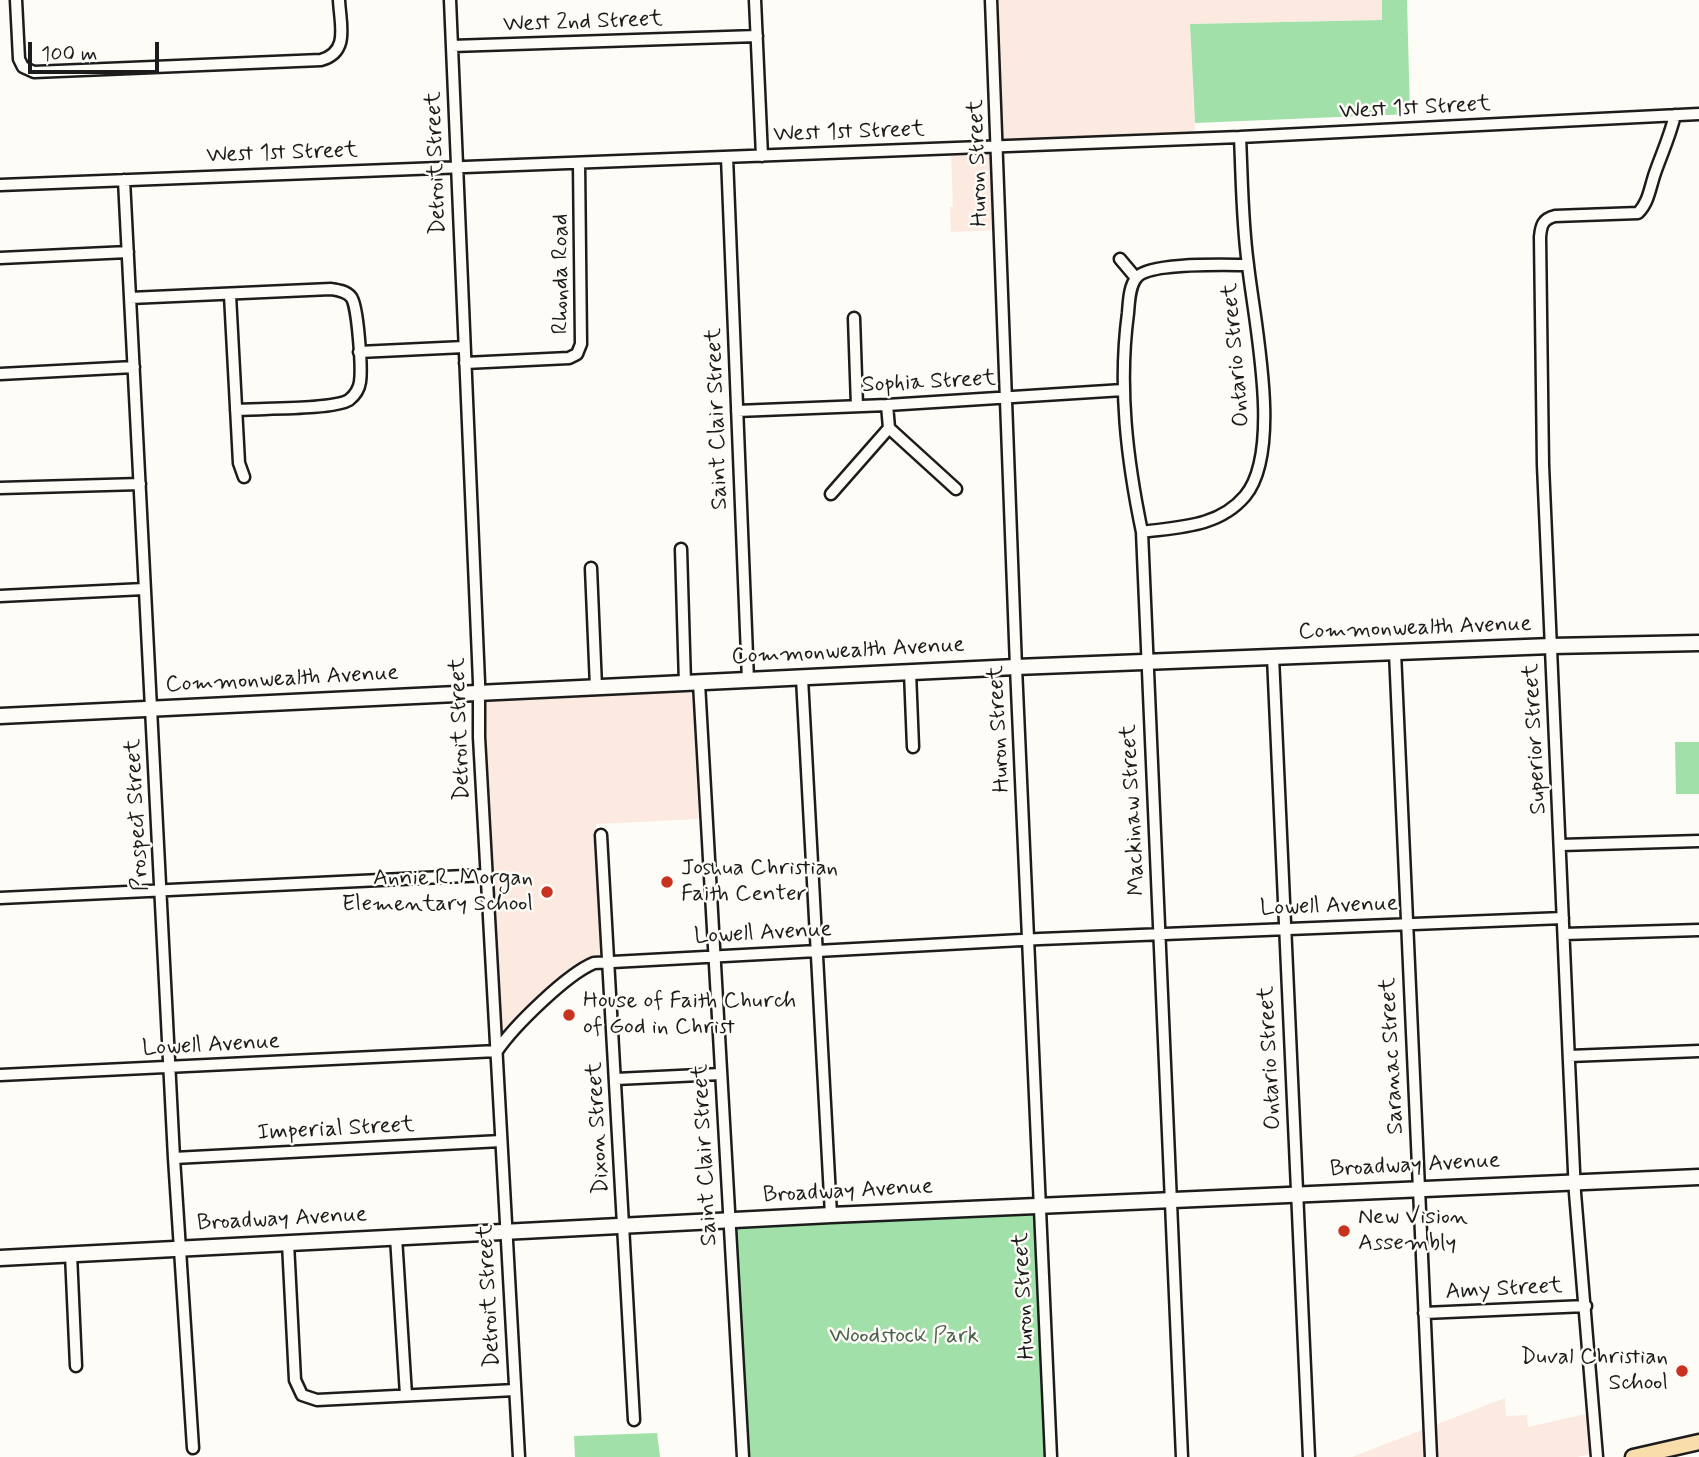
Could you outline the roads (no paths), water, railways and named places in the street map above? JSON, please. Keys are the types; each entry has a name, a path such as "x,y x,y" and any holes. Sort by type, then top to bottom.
{"main road":[{"path":"1633,1457 1699,1442"}],"street":[{"path":"16,0 19,58 23,67 34,72 321,60 338,51 341,37 339,0"},
{"name":"Detroit Street","path":"450,0 486,875 519,1457"},
{"path":"755,0 762,156"},
{"name":"Huron Street","path":"991,0 1016,667 1051,1457"},
{"name":"West 2nd Street","path":"452,46 757,36"},
{"name":"West 1st Street","path":"0,185 762,156 1699,114"},
{"name":"Superior Street","path":"1597,1457 1575,1182 1569,1056 1541,402 1541,226 1555,216 1638,213 1647,201 1675,116"},
{"name":"Ontario Street","path":"1142,532 1192,526 1222,516 1237,504 1253,485 1262,453 1263,391 1248,265 1240,136"},
{"name":"Saint Clair Street","path":"727,157 748,680"},
{"name":"Rhonda Road","path":"465,363 569,358 577,354 581,344 579,163"},
{"name":"Prospect Street","path":"124,180 174,1158 193,1448"},
{"path":"0,258 128,252"},
{"path":"1120,259 1136,278 1146,271 1174,267 1248,265"},
{"name":"Mackinaw Street","path":"1136,278 1131,288 1124,340 1123,390 1132,483 1142,532 1182,1457"},
{"path":"130,298 331,289 350,296 356,308 359,352 360,382 354,396 338,405 236,410"},
{"path":"230,295 239,463 244,477"},
{"path":"854,318 857,406"},
{"path":"359,352 464,347"},
{"path":"0,374 134,367"},
{"name":"Sophia Street","path":"737,411 887,405 1123,390"},
{"path":"831,494 888,428 887,405"},
{"path":"888,428 956,489"},
{"path":"0,488 140,484"},
{"name":"Saint Clair Street","path":"681,549 714,956 743,1457"},
{"path":"591,568 596,687"},
{"path":"0,596 144,590"},
{"name":"Commonwealth Avenue","path":"0,716 1016,667 1551,646 1699,643"},
{"name":"Saranac Street","path":"1395,652 1431,1457"},
{"name":"Ontario Street","path":"1273,657 1309,1457"},
{"path":"910,672 913,747"},
{"path":"803,678 831,1215"},
{"name":"Dixon Street","path":"601,835 634,1420"},
{"path":"1560,845 1699,841"},
{"path":"0,898 486,875"},
{"name":"Lowell Avenue","path":"0,1075 497,1051 506,1038 573,974 594,963 1159,933 1563,918"},
{"path":"1564,934 1699,930"},
{"path":"1569,1056 1699,1051"},
{"path":"616,1079 721,1074"},
{"name":"Imperial Street","path":"174,1158 501,1141"},
{"name":"Broadway Avenue","path":"0,1258 1040,1205 1699,1177"},
{"path":"396,1237 406,1395"},
{"path":"288,1243 295,1380 302,1395 317,1400 515,1390"},
{"path":"71,1254 76,1366"},
{"name":"Amy Street","path":"1424,1313 1586,1306"}],"place":[{"name":"Joshua Christian Faith Center","path":"667,882"},
{"name":"Annie R. Morgan Elementary School","path":"547,892"},
{"name":"House of Faith Church of God in Christ","path":"569,1015"},
{"name":"New Vision Assembly","path":"1344,1231"},
{"name":"Duval Christian School","path":"1682,1371"}],"park label":[{"name":"Woodstock Park","path":"904,1337"}]}
